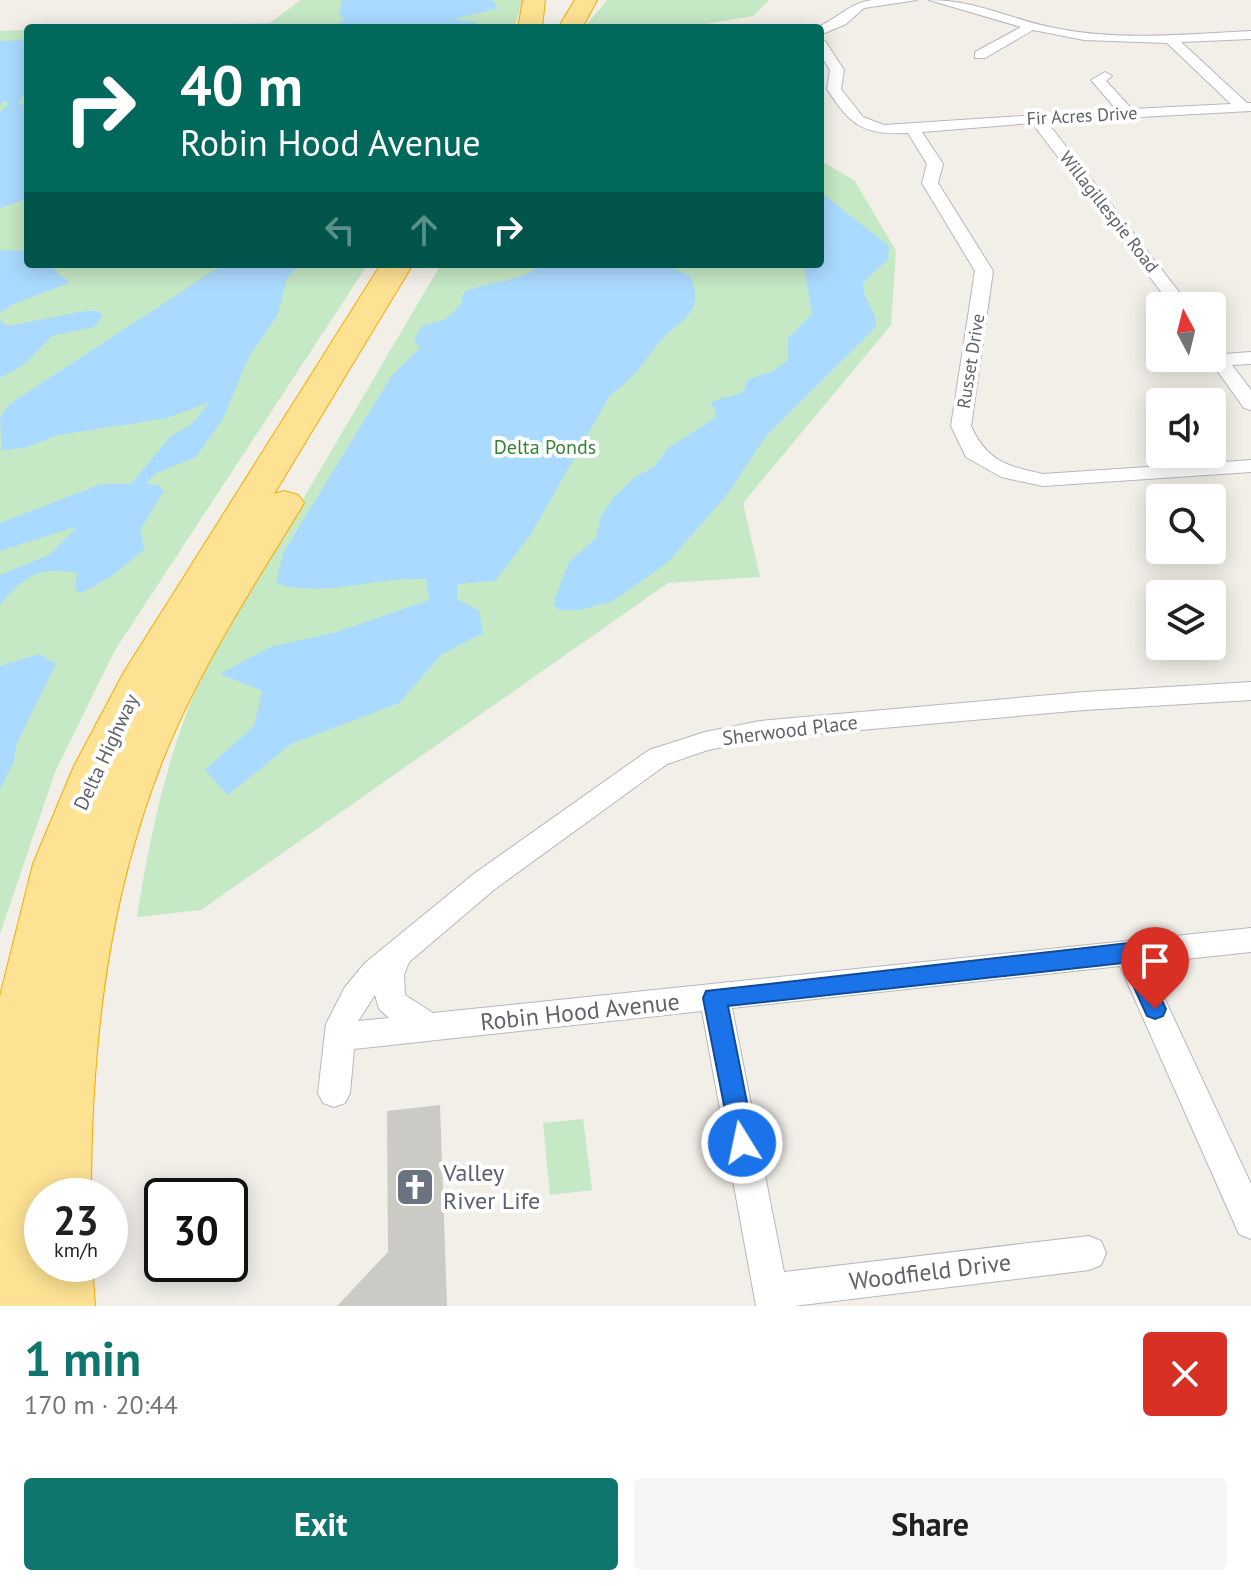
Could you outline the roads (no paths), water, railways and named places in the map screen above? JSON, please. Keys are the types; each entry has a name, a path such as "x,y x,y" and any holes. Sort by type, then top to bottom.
{"highway":[{"path":"531,24 534,0"},
{"path":"550,24 578,8"},
{"name":"Delta Highway","path":"12,1306 13,1183 30,984 45,913 76,815 114,729 154,656 395,268"},
{"name":"Delta Highway","path":"61,1178 67,1055 79,953 93,893 143,751 191,657 426,268"},
{"path":"61,1282 62,1306"}],"street":[{"path":"824,29 845,19 860,5 911,0"},
{"path":"935,0 967,4 1031,26 1096,38 1170,39 1251,35"},
{"path":"980,55 1031,26"},
{"path":"1170,39 1248,108"},
{"path":"827,65 837,73 833,87 856,122 873,129 912,129"},
{"path":"1105,76 1098,77 1098,80 1129,114"},
{"name":"Fir Acres Drive","path":"912,129 1036,118 1248,108"},
{"name":"Willagillespie Road","path":"1036,118 1170,292"},
{"name":"Russet Drive","path":"912,129 935,164 930,183 984,271 961,426 973,453 1008,473 1043,480 1251,466"},
{"path":"1226,356 1251,358"},
{"path":"1226,369 1251,404"},
{"name":"Sherwood Place","path":"334,1093 338,1037 356,996 397,955 485,881 658,757 705,741 802,726 1084,701 1251,691"},
{"name":"Robin Hood Avenue","path":"338,1037 1251,940"},
{"path":"1129,953 1251,1222"},
{"path":"397,955 389,975 390,1000 407,1016 432,1027"},
{"name":"Woodfield Drive","path":"715,998 772,1298 1089,1253"}],"water":[{"path":"342,0 492,0 498,8 453,19 478,24 337,24 345,19 339,14"},
{"path":"24,40 24,94 18,104 24,105 24,199 0,208 0,112 8,105 6,101 0,104 0,41"},
{"path":"824,195 889,246 888,259 863,283 876,327 766,436 727,495 667,563 613,601 580,610 559,610 553,604 569,562 596,538 601,516 614,497 635,477 654,467 668,448 715,418 716,411 710,404 744,391 747,380 773,371 788,360 788,338 812,314 804,268 824,268"},
{"path":"0,250 24,251 24,268 52,268 69,283 11,305 0,313"},
{"path":"218,268 297,268 287,278 277,316 248,358 224,417 196,457 156,473 146,484 158,485 164,491 140,530 145,549 112,576 81,593 75,590 77,573 42,572 25,580 0,605 0,575 49,555 78,526 0,551 0,523 101,484 131,484 171,436 191,425 210,402 167,418 59,435 24,448 2,450 0,418 8,405"},
{"path":"672,268 690,276 695,301 687,316 665,336 630,378 610,395 531,534 495,581 457,584 457,599 479,611 483,633 441,655 399,703 291,744 228,795 205,770 254,726 262,691 220,674 270,647 337,632 429,600 426,579 313,589 276,583 283,553 392,375 420,348 414,340 422,326 446,319 461,304 464,292 533,270"},
{"path":"99,311 102,317 94,327 52,336 25,364 0,378 0,320 8,326"},
{"path":"39,654 56,664 16,745 14,762 0,789 0,666"}],"place":[{"name":"Valley River Life","path":"415,1187"}],"park label":[{"name":"Delta Ponds","path":"545,447"}]}
